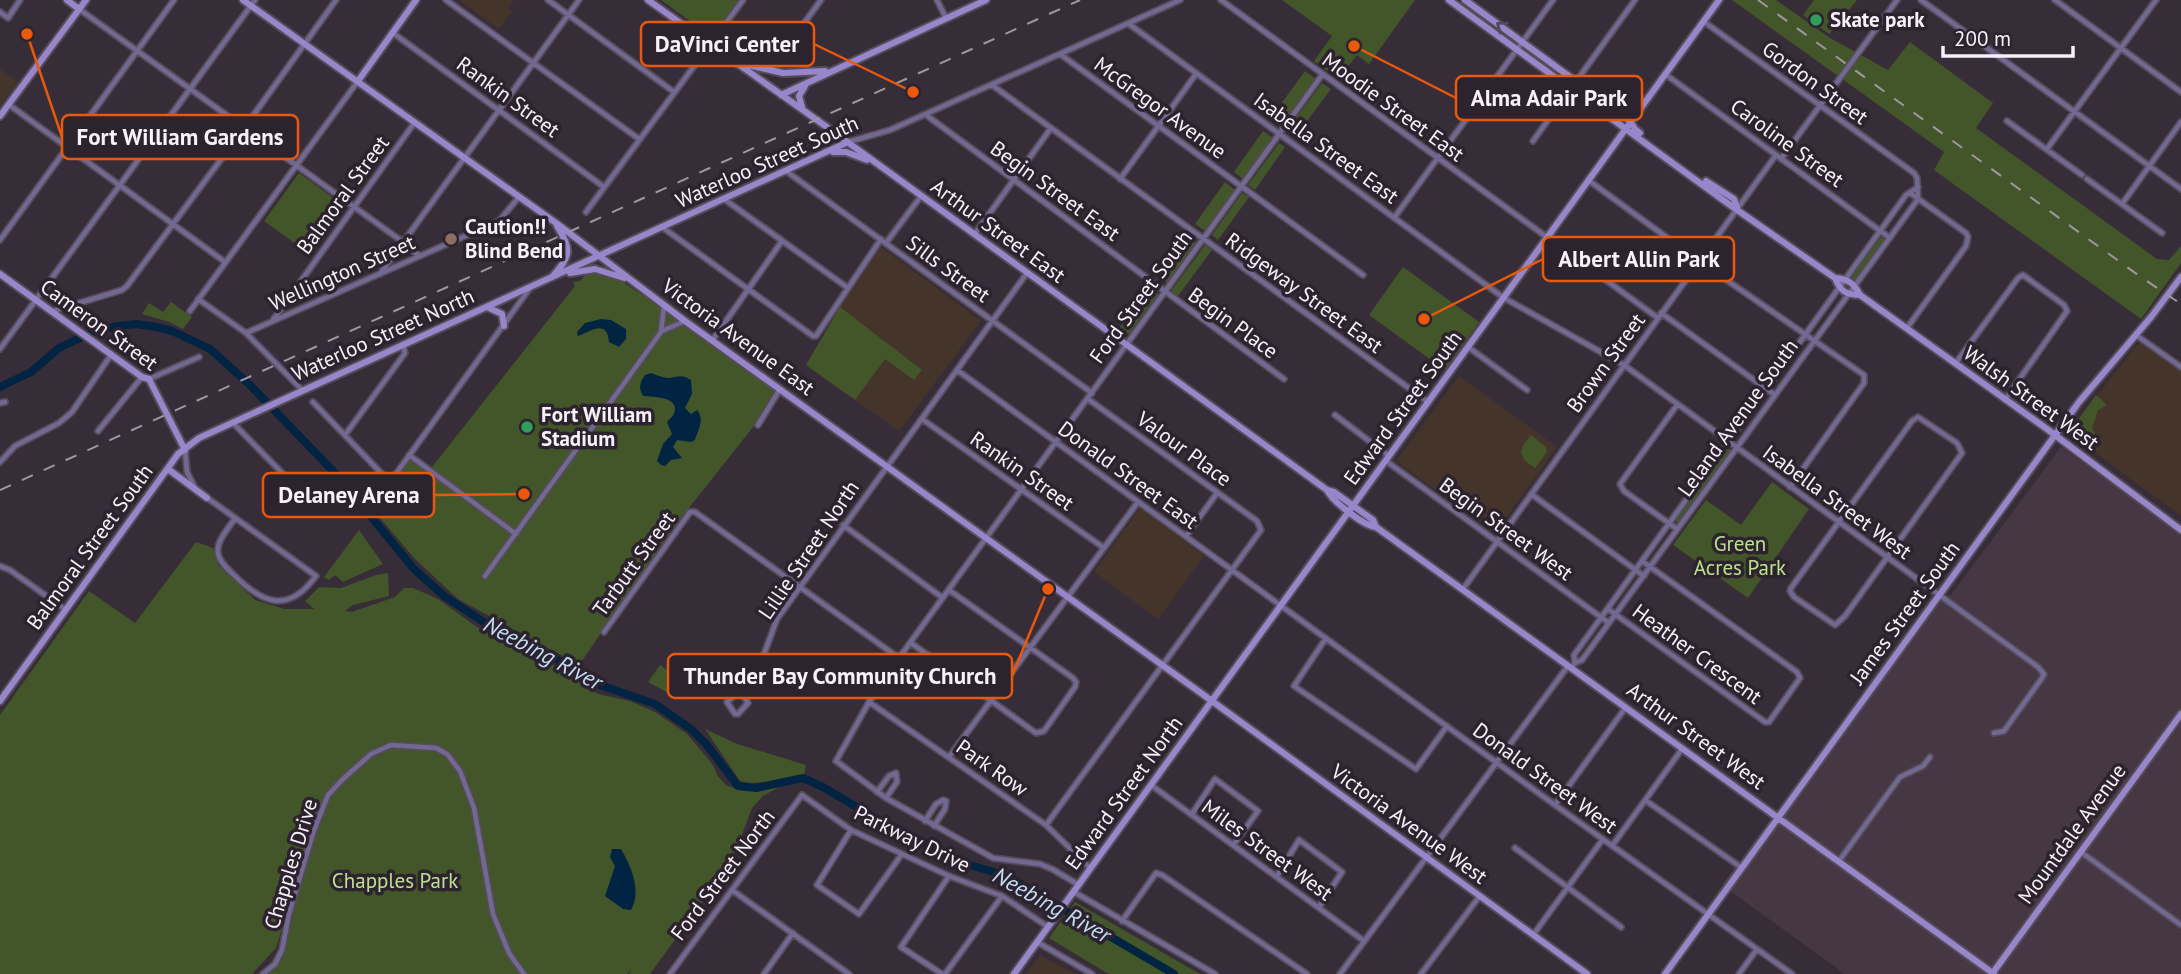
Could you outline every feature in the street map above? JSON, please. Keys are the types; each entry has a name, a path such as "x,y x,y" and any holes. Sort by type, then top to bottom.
{"street":[{"path":"0,12 8,18 20,0"},
{"path":"66,0 354,206 419,256"},
{"path":"0,116 86,0"},
{"path":"0,240 174,0"},
{"name":"Victoria Avenue East","path":"243,0 253,3 556,223 712,341 1213,701"},
{"path":"52,312 122,290 245,128 336,0"},
{"path":"190,311 416,0"},
{"path":"446,0 639,139"},
{"path":"548,0 674,92"},
{"path":"380,274 579,0"},
{"name":"Arthur Street East","path":"648,0 1327,490 1334,492 1351,509"},
{"path":"586,212 743,0"},
{"path":"770,71 821,0"},
{"path":"937,0 946,18"},
{"path":"781,95 986,0"},
{"name":"Waterloo Street South","path":"599,256 848,142 890,130 926,115 1180,0"},
{"name":"Moodie Street East","path":"1221,0 1547,238 1775,395"},
{"path":"1449,0 1835,278 1846,279"},
{"path":"1394,218 1553,0"},
{"path":"1533,141 1635,0"},
{"name":"Edward Street South","path":"1213,701 1719,0"},
{"name":"Brown Street","path":"1463,589 1737,208 1821,106 1897,0"},
{"path":"1921,0 2181,189"},
{"path":"2055,0 2181,92"},
{"path":"2047,149 2156,0"},
{"path":"1464,10 1468,1 1630,121 1634,129 1734,199 1737,208"},
{"path":"0,349 253,3"},
{"name":"Gordon Street","path":"1703,21 1909,169 1916,175 1918,187"},
{"name":"Isabella Street East","path":"1129,24 1504,298"},
{"name":"Rankin Street","path":"393,33 604,187"},
{"name":"McGregor Avenue","path":"1060,54 1363,275"},
{"path":"731,61 770,71 796,74 831,71"},
{"path":"805,111 799,96 803,87 831,71"},
{"path":"1120,179 1196,74"},
{"name":"Caroline Street","path":"1665,74 1890,237"},
{"name":"Ford Street South","path":"986,538 1322,75"},
{"name":"Ridgeway Street East","path":"992,85 1428,402"},
{"path":"8,104 225,262"},
{"name":"Begin Street East","path":"926,115 1165,292"},
{"path":"2007,121 2162,233"},
{"name":"Balmoral Street","path":"272,321 415,122"},
{"path":"2122,204 2181,122"},
{"path":"974,235 1051,128"},
{"path":"828,152 846,152 877,164"},
{"name":"Sills Street","path":"786,171 1092,393"},
{"path":"1588,180 1699,261 1864,375 1865,380 1790,487"},
{"path":"1918,187 1918,199"},
{"name":"Leland Avenue South","path":"1572,665 1574,655 1846,279 1910,193 1918,187"},
{"path":"1907,329 1968,241 1966,233 1910,193"},
{"path":"662,227 810,335 816,335 883,241 921,196"},
{"name":"Wellington Street","path":"246,333 499,221 519,197"},
{"path":"724,199 848,288"},
{"name":"Leland Avenue South","path":"1340,974 1572,665 1582,660 1918,199"},
{"path":"551,278 566,259 568,252 567,242 556,223"},
{"path":"712,341 782,241"},
{"name":"Waterloo Street North","path":"185,450 199,438 599,256"},
{"path":"551,278 595,269 630,280"},
{"name":"Lillie Street North","path":"740,690 748,702 738,714 727,702 740,690 764,654 777,619 1027,273"},
{"name":"Cameron Street","path":"0,274 146,378 185,450"},
{"path":"1955,364 2018,278 2023,275 2064,305 2067,311 2005,400"},
{"name":"James Street South","path":"1665,974 2054,437 2181,277"},
{"path":"1835,278 1839,289 1848,295 1860,295"},
{"name":"Walsh Street West","path":"1846,279 1855,286 1860,295 2181,530"},
{"path":"313,402 389,479 393,478 530,288"},
{"name":"Begin Place","path":"1165,292 1284,379"},
{"name":"Isabella Street West","path":"1504,298 1624,365 2038,667 2044,674 2004,731 1994,733"},
{"path":"198,299 246,333 302,390"},
{"path":"662,332 664,306"},
{"path":"487,307 502,314 504,326"},
{"path":"485,576 662,332 685,321"},
{"path":"2136,335 2181,367"},
{"path":"345,435 405,353 403,344"},
{"path":"1468,347 1527,390"},
{"path":"0,462 15,446 65,418 111,355"},
{"path":"98,431 146,378 199,357"},
{"name":"Donald Street East","path":"957,370 1282,604"},
{"path":"758,425 780,389"},
{"name":"Valour Place","path":"1088,399 1261,525 1260,533 1234,570"},
{"path":"1677,405 1620,484 1621,488 1677,530"},
{"name":"Begin Street West","path":"1335,415 1387,459 1609,623"},
{"path":"1916,418 1922,418 1957,443 1962,450 1960,457 1888,559 1838,624 1832,624 1791,594 1791,588 1916,418"},
{"name":"Rankin Street","path":"922,419 1104,548"},
{"path":"233,423 289,480"},
{"path":"185,450 187,472 194,487 207,498"},
{"name":"Balmoral Street South","path":"0,701 168,469 185,450"},
{"path":"409,455 516,534"},
{"path":"168,469 316,576 307,588 294,597 275,600 255,595 246,588 222,562 218,553 221,540 235,518"},
{"path":"1186,536 1217,493"},
{"path":"1531,494 1644,576"},
{"path":"949,757 1138,501"},
{"name":"Arthur Street West","path":"1351,509 1373,520 1376,527 1572,665 1993,974"},
{"name":"Tarbutt Street","path":"604,632 690,513 699,514 800,586"},
{"path":"843,525 943,598"},
{"path":"986,538 869,702 836,761 886,798 993,858 1040,864 1079,885"},
{"name":"Heather Crescent","path":"1608,609 1767,723 1799,680 1799,674 1642,561"},
{"path":"0,566 10,570 66,611"},
{"path":"1046,825 1234,570"},
{"path":"800,586 900,659"},
{"path":"911,643 1036,733 1044,731 1076,682 949,590"},
{"name":"Donald Street West","path":"1282,604 1497,763 1792,974"},
{"path":"1326,638 1294,686 1416,769 1447,726"},
{"name":"Edward Street North","path":"1014,974 1213,701"},
{"name":"Victoria Avenue West","path":"1213,701 1587,974"},
{"name":"Park Row","path":"869,702 1046,825 1090,868"},
{"path":"1555,805 1626,707"},
{"name":"Mountdale Avenue","path":"1993,974 2181,714"},
{"name":"Chapples Drive","path":"263,974 275,964 282,950 289,914 324,802 332,789 367,757 382,747 391,745 436,748 447,754 460,771 474,808 493,914 509,953 524,974"},
{"path":"1612,846 1683,748"},
{"path":"1839,861 1900,777 1923,766 1930,757"},
{"path":"877,792 895,773 897,782 886,798"},
{"path":"1192,814 1215,779 1258,811 1234,844"},
{"name":"Miles Street West","path":"1151,785 1364,941"},
{"name":"Parkway Drive","path":"802,795 851,830 949,876 1002,896 1048,928"},
{"name":"Ford Street North","path":"670,974 802,795"},
{"path":"1644,800 1742,868"},
{"path":"926,821 936,804 946,801 945,809 934,826"},
{"path":"851,830 817,885 859,914 902,854"},
{"path":"1533,935 1603,839"},
{"path":"1277,876 1299,840 1342,872 1319,907"},
{"path":"1515,848 1621,927"},
{"path":"2081,852 2181,925"},
{"path":"1122,921 1156,873 1307,974"},
{"path":"949,876 901,947 943,974 1002,896"},
{"path":"732,890 849,974"},
{"path":"1072,895 1214,974"},
{"path":"1421,974 1479,897"},
{"path":"764,974 793,933"},
{"path":"1037,942 1092,974"},
{"path":"1739,974 1757,949"}],"shaded area":[{"path":"459,0 514,0 508,8 512,11 499,29"},
{"path":"0,69 18,82 0,106"},
{"path":"881,247 981,321 899,431 806,365 840,307"},
{"path":"2139,342 2181,370 2181,516 2068,433"},
{"path":"1459,376 1557,447 1495,533 1396,461"},
{"path":"2061,447 2181,534 2181,974 1845,974 1722,885 1935,600 1951,595"},
{"path":"1140,508 1204,556 1158,619 1094,572"},
{"path":"1040,955 1075,974 1026,974"}],"green space":[{"path":"661,0 739,0 712,37"},
{"path":"1282,0 1415,0 1369,64 1357,55 1338,79 1314,61 1332,36"},
{"path":"1732,0 1776,0 1830,38 1888,70 1910,42 1993,103 1976,128 2157,259 2169,260 2181,246 2181,263 2141,319 1934,170 1944,152"},
{"path":"1814,0 1857,0 1829,34 1803,15"},
{"path":"1305,71 1316,79 1281,127 1270,119"},
{"path":"1322,83 1331,89 1295,137 1287,130"},
{"path":"1263,131 1273,138 1243,179 1234,172"},
{"path":"1279,143 1285,147 1255,190 1248,185"},
{"path":"299,173 346,207 311,255 264,221"},
{"path":"1225,182 1235,190 1205,231 1195,224"},
{"path":"1242,193 1249,197 1218,240 1212,235"},
{"path":"1188,235 1196,242 1167,283 1159,277"},
{"path":"1881,237 1884,243 1856,280 1852,280 1851,276"},
{"path":"1205,245 1212,250 1178,296 1171,291"},
{"path":"595,264 661,307 777,392 757,422 677,523 579,665 458,599 414,558 369,505 383,485 402,498 395,484 409,460 428,472 575,286 573,282 580,281"},
{"path":"1403,267 1479,322 1445,370 1369,315"},
{"path":"1151,286 1158,294 1129,334 1119,328"},
{"path":"171,302 192,317 183,329 142,314 149,303 163,312"},
{"path":"840,307 922,370 914,380 885,359 855,400 806,365"},
{"path":"2096,395 2107,405 2098,410 2092,428 2097,437 2090,447 2069,432"},
{"path":"1531,435 1546,447 1547,452 1535,468 1525,461 1521,453 1523,445"},
{"path":"1730,449 1730,454 1676,523 1726,450"},
{"name":"Green Acres Park","path":"1772,482 1809,509 1748,598 1673,545 1706,500 1741,525"},
{"path":"359,530 383,564 343,582 335,575 329,580 324,577"},
{"name":"Chapples Park","path":"196,542 213,548 218,565 255,600 284,609 314,609 305,601 319,587 341,588 388,573 389,596 353,605 345,611 352,612 395,597 404,588 413,588 438,599 477,627 565,671 598,694 630,701 655,712 687,734 726,785 736,789 738,786 756,788 783,782 763,796 752,808 732,861 650,974 629,974 632,969 627,974 527,974 511,951 497,916 504,947 520,974 267,974 282,959 302,878 326,803 336,788 372,756 394,747 441,753 459,774 473,814 479,822 468,780 444,748 429,744 385,743 374,749 327,793 315,818 276,948 252,974 0,974 0,715 89,591 135,623"},
{"path":"660,665 688,686 681,700 648,682"},
{"path":"705,729 737,744 806,765 804,775 764,782 740,781"},
{"path":"1075,902 1200,974 1105,972 1049,938"}],"water":[{"path":"601,319 611,320 626,329 626,339 619,347 609,342 608,335 601,328 578,336 577,332 585,323"},
{"path":"651,373 665,378 682,376 691,380 692,394 685,408 691,414 697,410 700,417 695,440 677,440 673,447 682,458 671,460 665,466 657,461 663,444 672,434 667,422 675,407 669,400 643,396 641,383 645,375"},
{"path":"612,849 621,849 631,871 635,895 631,910 623,909 605,896 615,866 610,857"}],"waterway":[{"name":"Neebing River","path":"0,387 31,372 59,348 97,330 118,326 137,324 156,327 172,331 210,349 249,384 335,473 414,569 444,596 499,632 568,665 591,682 655,704 691,729 738,786 756,788 803,778 943,854 1007,876 1174,974"}],"railway":[{"path":"0,490 1080,0"},
{"path":"1758,0 2181,304"}],"place":[{"name":"Skate park","path":"1816,20"},
{"name":"Fort William Gardens","path":"27,34"},
{"name":"Alma Adair Park","path":"1354,46"},
{"name":"DaVinci Center","path":"913,92"},
{"name":"Caution!! Blind Bend","path":"451,239"},
{"name":"Albert Allin Park","path":"1424,319"},
{"name":"Fort William Stadium","path":"527,427"},
{"name":"Delaney Arena","path":"524,494"},
{"name":"Thunder Bay Community Church","path":"1048,589"}]}
